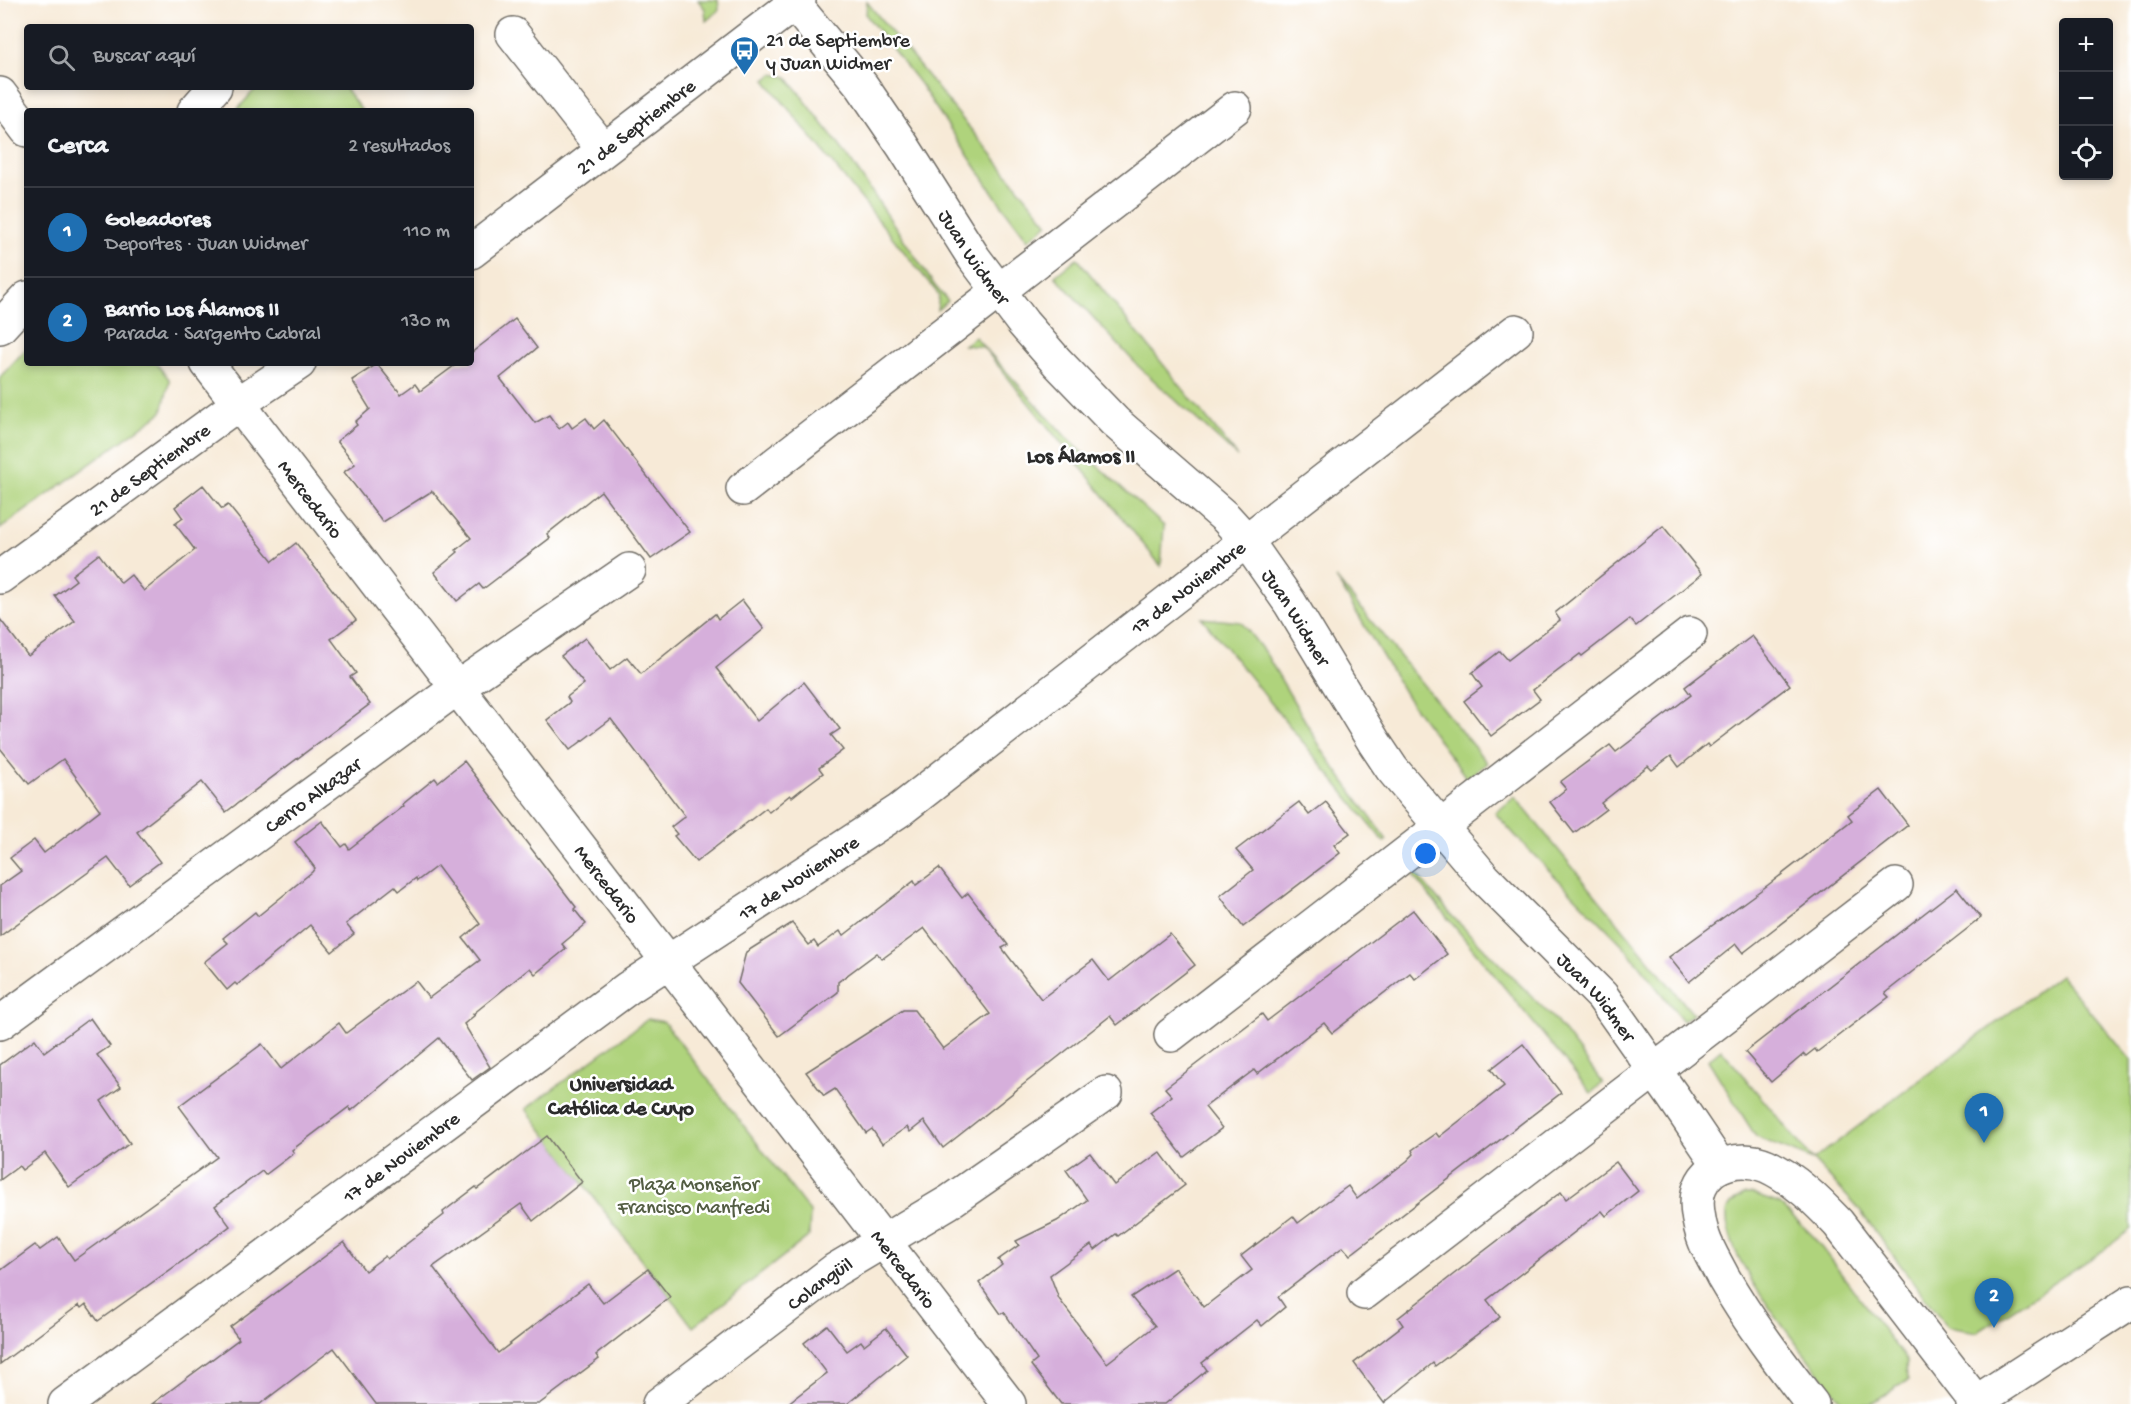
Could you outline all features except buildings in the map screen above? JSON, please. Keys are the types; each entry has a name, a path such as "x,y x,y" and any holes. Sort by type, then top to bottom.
{"street":[{"name":"21 de Septiembre","path":"474,250 794,1"},
{"name":"Juan Widmer","path":"794,1 862,86 957,233 1030,331 1115,422 1226,518 1246,540 1307,630 1374,742 1412,794 1485,879 1602,996 1655,1070 1710,1177"},
{"path":"513,34 603,149"},
{"path":"197,108 212,90"},
{"path":"0,94 24,126"},
{"path":"743,489 1234,108"},
{"path":"0,327 24,301"},
{"name":"17 de Noviembre","path":"65,1404 628,988 900,810 1516,331"},
{"name":"Mercedario","path":"209,366 1009,1404"},
{"name":"21 de Septiembre","path":"0,577 238,404 295,366"},
{"name":"Cerro Alkazar","path":"0,1023 458,688 629,570"},
{"path":"1171,1035 1690,634"},
{"path":"1364,1293 1896,885"},
{"name":"Colangüil","path":"659,1404 835,1270 949,1202 1106,1094"},
{"path":"1812,1404 1740,1308 1709,1252 1699,1220 1710,1177 1729,1162 1766,1166 1808,1193 1838,1223 1975,1403 2131,1302"}],"green space":[{"path":"698,0 718,0 719,10 706,21 705,9"},
{"path":"867,2 1048,224 1028,240 998,200 920,84 866,15"},
{"path":"773,74 787,77 849,158 935,286 948,301 937,310 939,295 765,80"},
{"path":"254,90 346,90 360,108 239,108"},
{"path":"1077,258 1238,457 1138,366 1055,276"},
{"path":"975,337 1067,438 1164,526 1161,566 983,347 964,345"},
{"path":"24,351 24,366 158,366 169,379 169,383 162,412 0,529 0,377"},
{"path":"1336,578 1487,763 1467,779 1408,699"},
{"path":"1202,618 1241,622 1266,654 1324,753 1387,840 1384,842"},
{"path":"1515,797 1693,1014 1683,1021 1623,945 1495,813"},
{"path":"1416,874 1453,917 1555,1020 1603,1083 1591,1093 1413,876"},
{"path":"2060,975 2131,1060 2131,1229 2104,1250 1978,1332 1947,1327 1857,1207 1813,1160"},
{"name":"Plaza Monseñor Francisco Manfredi","path":"648,1019 664,1022 810,1212 809,1236 693,1327 526,1109"},
{"path":"1721,1049 1813,1160 1756,1137 1708,1060"},
{"path":"1745,1194 1752,1194 1780,1204 1812,1235 1907,1361 1908,1380 1870,1404 1844,1404 1772,1312 1739,1258 1729,1234 1727,1213 1731,1204"}],"place":[{"name":"21 de Septiembre y Juan Widmer","path":"745,76"},
{"name":"Goleadores","path":"1984,1143"},
{"name":"Barrio Los Álamos II","path":"1994,1328"}],"district":[{"name":"Los Álamos II","path":"1081,455"},
{"name":"Universidad Católica de Cuyo","path":"621,1095"}]}
